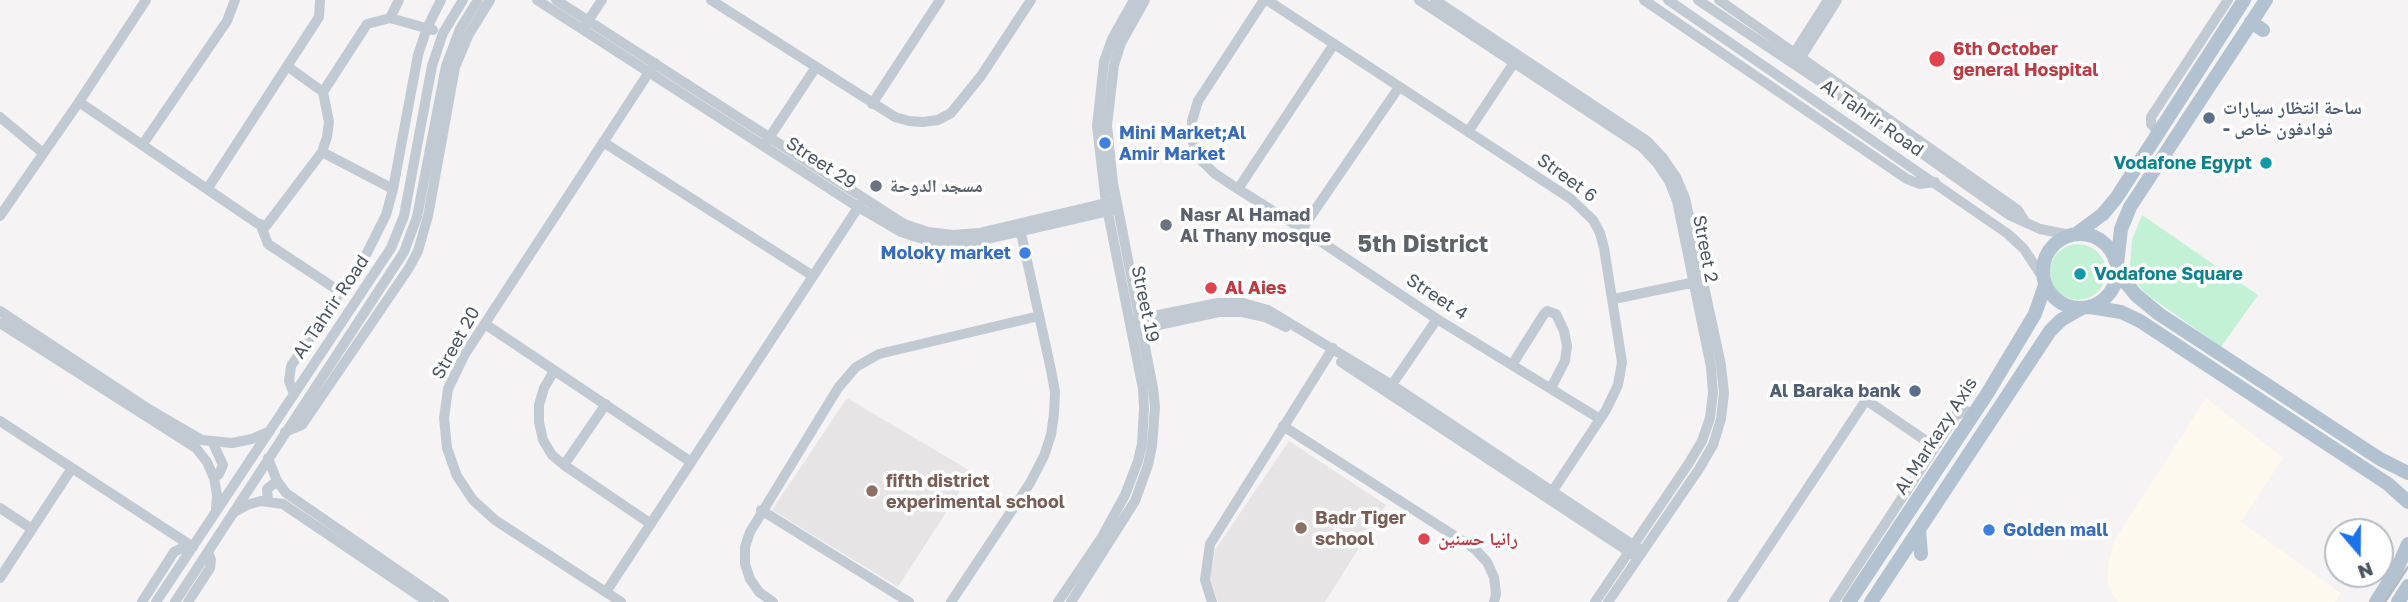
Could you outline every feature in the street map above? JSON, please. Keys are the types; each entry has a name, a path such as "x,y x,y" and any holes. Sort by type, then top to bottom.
{"main road":[{"path":"2244,0 2111,206 2095,222 2056,242 2050,248 2043,262 2044,281 2060,303 2075,308 2111,309 2140,321 2388,484 2408,502"},
{"path":"2086,308 2106,297 2116,281 2121,229 2130,207 2257,26 2266,0"},
{"path":"2073,234 2086,234 2109,247 2117,268 2136,295 2151,309 2379,459 2408,472"},
{"name":"Al Markazy Axis","path":"1849,602 1974,414 2032,321 2044,281"},
{"name":"Al Markazy Axis","path":"1871,602 2050,331 2068,315 2086,308"},
{"path":"1987,394 1997,395 2002,403"},
{"path":"2305,429 2313,416"},
{"path":"1919,530 1921,554"},
{"path":"2376,602 2397,569 2408,544"},
{"path":"2398,602 2408,588"}],"street":[{"path":"0,216 146,0"},
{"path":"143,144 227,22 235,0"},
{"path":"208,188 319,17 320,0"},
{"path":"390,18 399,0"},
{"path":"294,394 289,381 291,366 374,240 386,215 414,68 427,29 441,0"},
{"name":"Al Tahrir Road","path":"156,602 391,248 401,227 432,66 443,33 463,0"},
{"name":"Al Tahrir Road","path":"175,602 404,252 417,217 444,76 460,29 478,0"},
{"path":"285,432 302,425 409,268 424,234 455,67 469,34 490,0"},
{"name":"Street 29","path":"537,0 585,25 861,203 901,232 952,244 979,241 1020,227 1112,206"},
{"name":"Street 29","path":"556,0 585,25"},
{"path":"585,25 602,0"},
{"path":"711,0 872,104 895,117 923,122 937,120 951,113 981,76 1031,0"},
{"path":"872,104 940,0"},
{"name":"Street 19","path":"1058,602 1102,537 1125,495 1138,461 1144,408 1135,325 1097,125 1104,62 1112,39 1134,0"},
{"name":"Street 19","path":"1112,206 1107,125 1110,88 1121,43 1145,0"},
{"name":"Street 6","path":"1266,0 1571,199 1593,220 1604,248 1622,362 1618,385 1600,419 1551,495"},
{"name":"Street 4","path":"1266,0 1198,101 1192,121 1194,142 1202,161 1214,173 1437,319 1600,419"},
{"name":"Street 2","path":"1419,0 1516,59 1663,158 1676,177 1685,198 1711,367 1718,393 1702,442 1635,551 1608,602"},
{"name":"Street 2","path":"1435,0 1516,59"},
{"path":"1644,0 1907,179 1920,184 1934,182"},
{"name":"Al Tahrir Road","path":"1668,0 2012,238 2031,258 2044,281"},
{"name":"Al Tahrir Road","path":"1698,0 1815,78 2009,215 2047,231 2073,234"},
{"path":"1719,0 2018,210 2026,223 2025,234 2012,238"},
{"path":"1798,55 1828,0"},
{"path":"1798,55 1837,0"},
{"path":"2158,131 2152,127 2151,117 2228,0"},
{"path":"323,92 367,24 390,18 443,33"},
{"path":"1238,189 1334,44"},
{"path":"1468,132 1516,59"},
{"path":"261,226 269,223 322,152 329,122 323,92 287,66"},
{"path":"444,76 455,67"},
{"path":"767,142 816,67"},
{"name":"Street 20","path":"621,602 495,520 473,500 457,476 447,448 444,418 448,389 465,354 652,68"},
{"path":"1815,78 1833,79"},
{"path":"1302,229 1399,87"},
{"path":"79,102 261,226 268,244 340,291"},
{"path":"0,117 43,153"},
{"path":"603,142 813,276"},
{"path":"322,152 393,189"},
{"path":"606,593 861,203"},
{"path":"951,602 1030,483 1044,456 1055,414 1055,392 1020,227"},
{"path":"1614,299 1698,281"},
{"path":"382,288 386,301"},
{"path":"349,311 355,317 362,317"},
{"path":"0,312 147,408 202,440 213,443 242,442 270,431"},
{"path":"1135,325 1219,312 1242,312 1265,317 1331,351 1635,551"},
{"path":"1512,365 1544,314 1556,314 1567,346 1565,361 1551,388"},
{"path":"773,602 759,592 750,579 745,564 745,547 761,510 838,388 856,367 879,354 1039,316"},
{"path":"1389,388 1437,319"},
{"path":"0,323 196,449 214,478 216,512"},
{"path":"485,324 691,462"},
{"name":"Street 19","path":"1071,602 1135,502 1148,465 1153,436 1153,388 1135,325"},
{"path":"334,334 344,336 345,344"},
{"path":"1212,602 1205,580 1210,544 1331,351"},
{"path":"554,372 544,388 539,405 543,440 552,455 651,524"},
{"path":"1731,602 1866,400 1936,447"},
{"path":"564,465 606,404"},
{"path":"1834,602 1959,412 1974,414"},
{"path":"0,421 192,548"},
{"path":"1283,426 1475,549 1487,562 1494,577 1494,602"},
{"path":"213,443 223,465 221,472 214,478"},
{"path":"268,458 277,481 286,493 444,602"},
{"path":"0,578 72,468"},
{"path":"268,501 267,489 277,481"},
{"path":"234,512 247,505 268,501 283,504 428,602"},
{"path":"0,508 32,529"},
{"path":"761,510 909,602"},
{"path":"142,602 174,552 182,548 192,548"},
{"name":"Street 2","path":"1595,602 1635,551"},
{"path":"188,602 210,568 211,559 208,552"}],"shaded area":[{"name":"fifth district experimental school","path":"847,398 972,472 898,587 772,510"},
{"path":"2206,398 2283,458 2241,522 2324,581 2324,588 2334,588 2341,593 2335,602 2118,602 2107,584 2108,564 2114,541"},
{"name":"Badr Tiger school","path":"1289,441 1386,505 1325,602 1218,602 1210,578 1215,550"}],"green space":[{"path":"2142,215 2258,295 2221,347 2145,293 2135,281 2130,265 2132,240"},
{"path":"2078,244 2089,246 2098,252 2104,261 2104,283 2098,292 2089,298 2078,300 2067,298 2058,292 2052,283 2050,272 2052,261 2058,252 2067,246"}],"railway":[{"path":"2385,602 2408,567"}],"place":[{"name":"6th October general Hospital","path":"1937,59"},
{"name":"ساحة انتظار سيارات - فوادفون خاص","path":"2209,118"},
{"name":"Mini Market;Al Amir Market","path":"1105,143"},
{"name":"Vodafone Egypt","path":"2266,163"},
{"name":"مسجد الدوحة","path":"876,186"},
{"name":"Nasr Al Hamad Al Thany mosque","path":"1166,225"},
{"name":"Moloky market","path":"1025,253"},
{"name":"Vodafone Square","path":"2080,274"},
{"name":"Al Aies","path":"1211,288"},
{"name":"Al Baraka bank","path":"1915,391"},
{"name":"fifth district experimental school","path":"872,491"},
{"name":"Badr Tiger school","path":"1301,528"},
{"name":"Golden mall","path":"1989,530"},
{"name":"رانيا حسنين","path":"1424,539"}],"district":[{"name":"5th District","path":"1423,244"}]}
